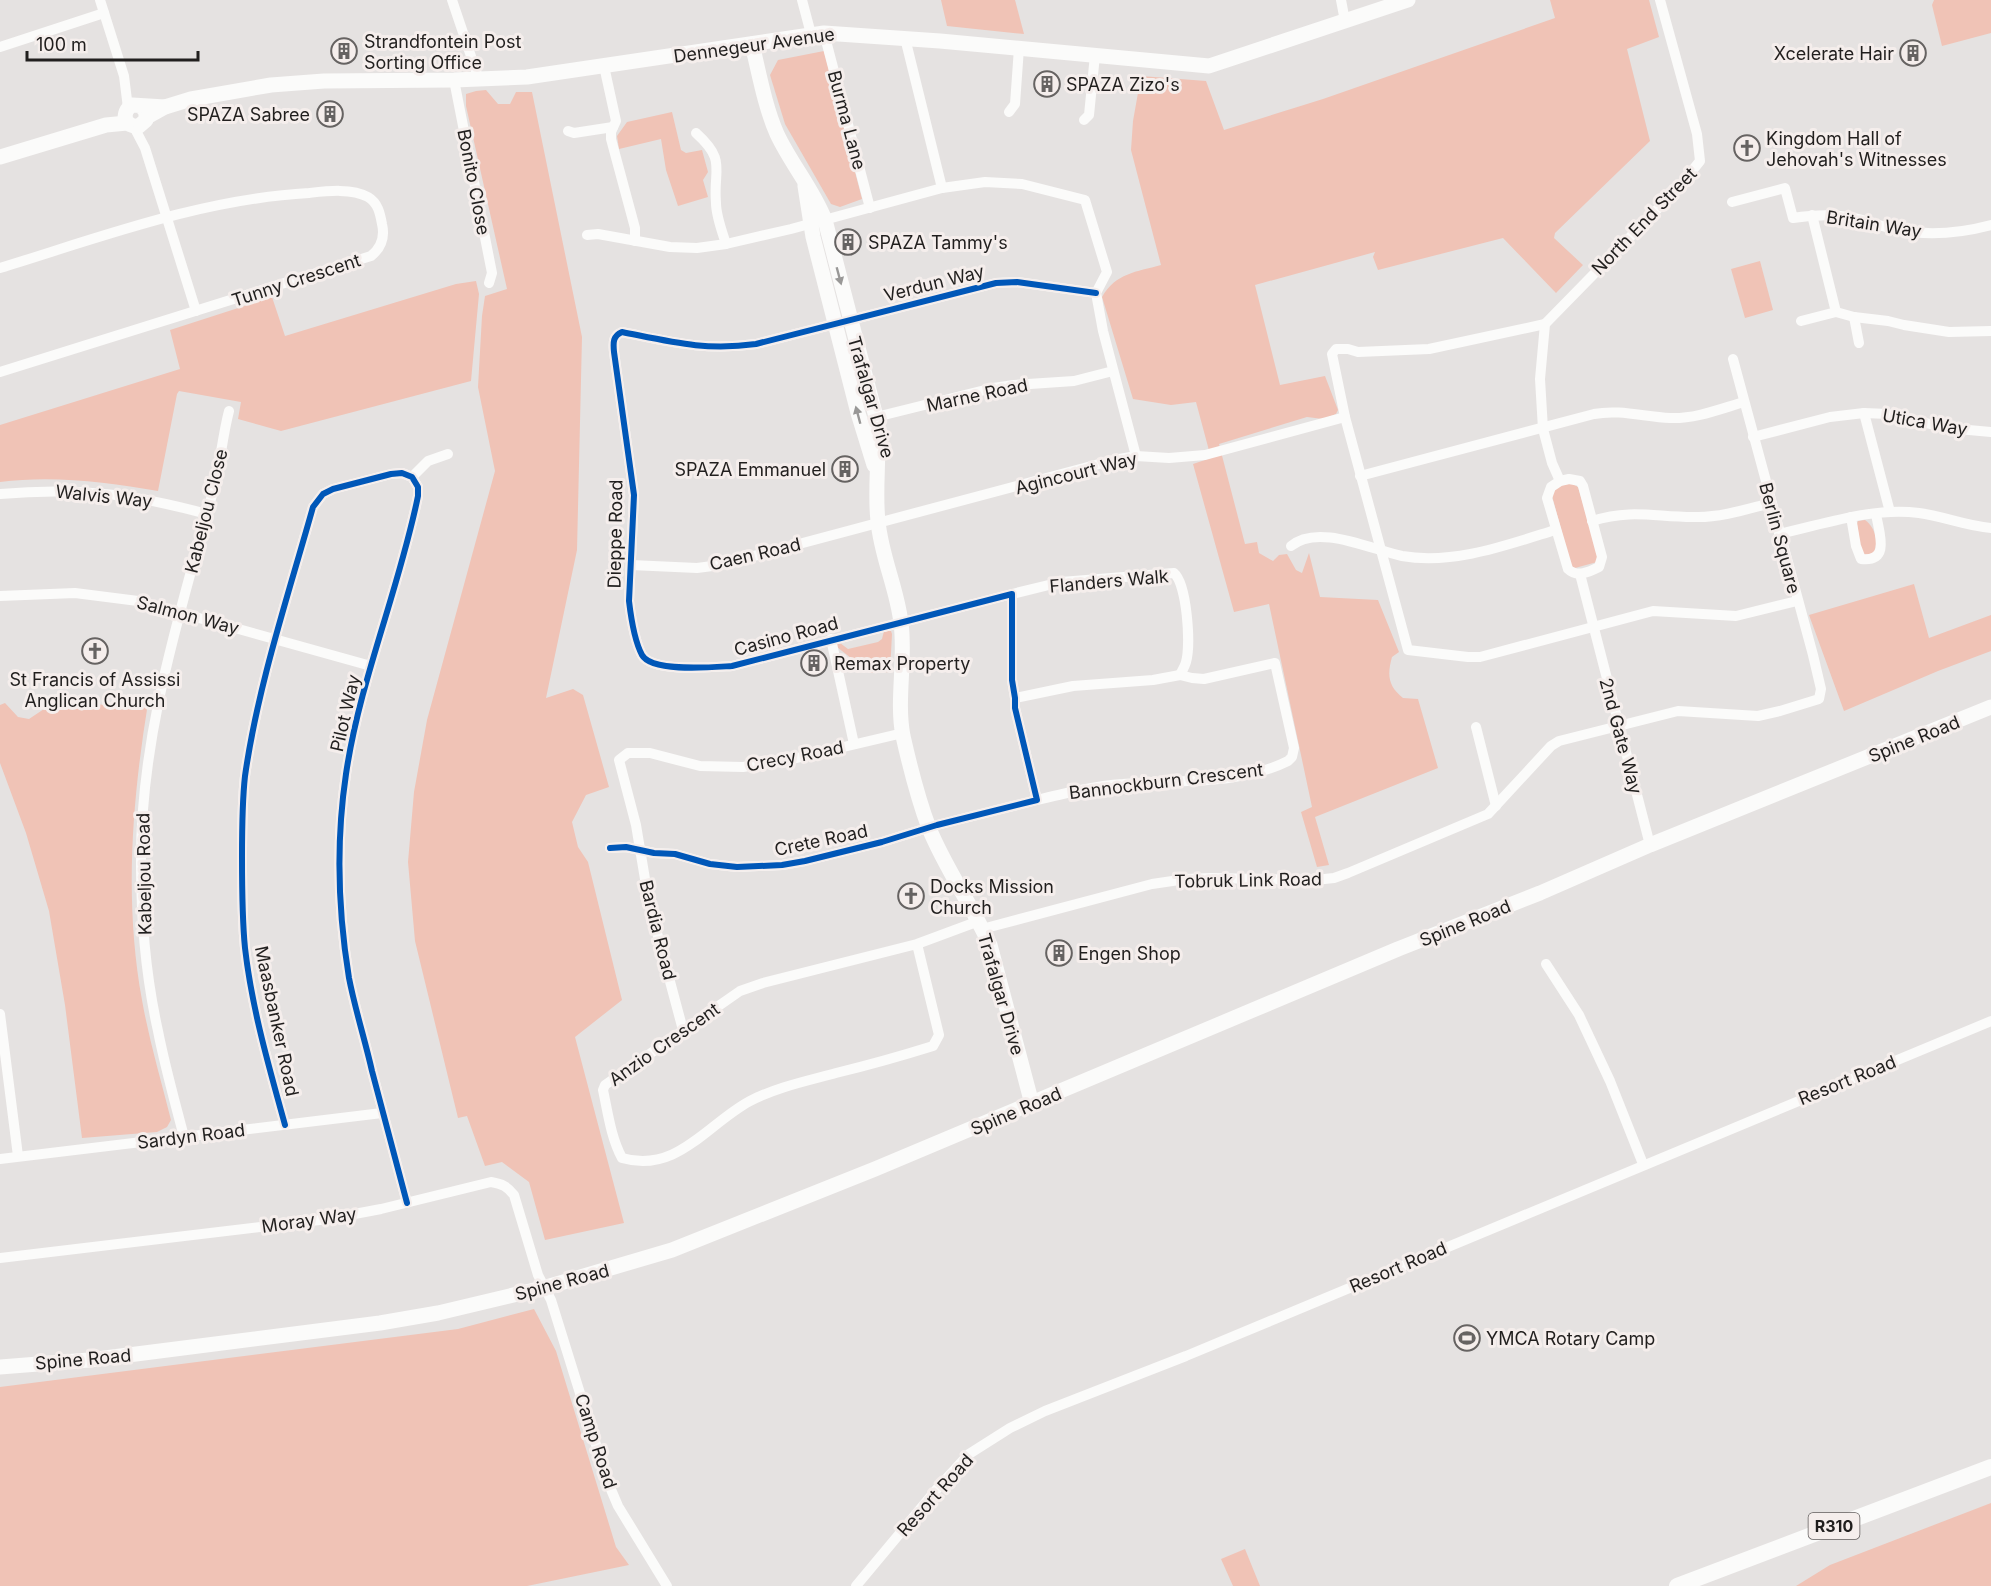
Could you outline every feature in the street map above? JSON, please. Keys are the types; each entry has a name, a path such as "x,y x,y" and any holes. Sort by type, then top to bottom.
{"main road":[{"name":"R310","path":"1677,1586 1991,1467"}],"street":[{"path":"100,0 196,311"},
{"path":"452,0 479,80"},
{"name":"Burma Lane","path":"802,0 817,33 870,207"},
{"path":"1341,0 1345,21"},
{"name":"Dennegeur Avenue","path":"0,157 165,107 208,96 271,85 324,81 479,80 527,77 817,33 905,38 1209,66 1408,0"},
{"name":"North End Street","path":"1545,324 1678,188 1700,162 1696,134 1660,0"},
{"path":"0,47 104,13"},
{"path":"905,38 942,188"},
{"name":"Trafalgar Drive","path":"752,44 773,123 805,183 850,319 876,417 878,524 901,622 903,733 929,828 990,945 1032,1104"},
{"path":"1009,112 1015,104 1019,48"},
{"path":"1084,120 1089,115 1095,55"},
{"path":"604,66 616,121 611,132 611,139 635,228 635,241"},
{"name":"Bonito Close","path":"453,80 492,273 489,283"},
{"path":"568,131 574,134 613,127"},
{"path":"696,133 710,145 716,162 718,172 716,206 726,244"},
{"path":"587,235 598,234 670,247 697,248 726,244 817,222 942,188 985,182 1022,184 1085,200 1107,272 1096,293 1103,331 1136,456"},
{"name":"Britain Way","path":"1732,202 1785,188 1793,218 1812,215 1848,217 1899,231 1930,233 1953,232 1991,225"},
{"name":"Tunny Crescent","path":"0,268 200,208 253,198 331,191 361,194 374,201 384,229 382,240 376,252 371,256 0,372"},
{"path":"1812,215 1836,312"},
{"name":"Trafalgar Drive","path":"817,222 835,323 864,434 876,470"},
{"name":"Verdun Way","path":"613,340 622,332 685,345 712,348 736,347 756,344 996,283 1017,282 1096,293"},
{"path":"1802,321 1836,312 1904,326 1949,332 1991,331"},
{"path":"1854,317 1859,343"},
{"path":"1545,324 1540,379 1543,429 1552,463 1560,481"},
{"name":"Berlin Square","path":"1545,324 1430,349 1358,352 1336,349 1331,356 1360,476 1408,650 1480,657 1653,610 1736,616 1797,602 1733,359"},
{"name":"Dieppe Road","path":"613,340 633,482 629,601 633,626 643,657"},
{"name":"Marne Road","path":"876,417 993,388 1074,381 1113,371"},
{"path":"1360,476 1601,412 1671,418 1687,417 1744,402"},
{"name":"Kabeljou Close","path":"180,612 207,514 230,411"},
{"path":"1864,413 1890,512"},
{"name":"Utica Way","path":"1753,437 1830,417 1864,413 1888,414 1947,428 1991,432"},
{"name":"Agincourt Way","path":"878,524 1136,456 1169,458 1205,455 1345,417"},
{"path":"276,639 312,507 318,499 333,489 392,474 402,473 412,477 428,461 448,454"},
{"name":"Pilot Way","path":"407,1203 349,978 340,886 341,820 346,773 371,666 415,511 418,487 412,477"},
{"path":"1569,479 1580,481 1583,486 1602,561 1596,568 1580,574 1574,574 1568,570 1555,531 1548,495 1551,487 1560,481 1569,479"},
{"name":"Walvis Way","path":"0,494 39,490 85,491 136,497 207,514"},
{"path":"1592,521 1631,513 1689,517 1711,516 1771,503"},
{"path":"1779,534 1851,517 1890,512 1919,513 1991,528"},
{"path":"1851,517 1856,546 1862,559 1873,559 1878,557 1881,550 1875,514"},
{"name":"Caen Road","path":"631,565 686,568 720,565 878,524"},
{"path":"1291,546 1298,540 1323,538 1342,540 1401,555 1444,558 1555,531"},
{"name":"Flanders Walk","path":"1012,594 1061,582 1174,573 1181,585 1186,627 1186,662 1180,675"},
{"name":"2nd Gate Way","path":"1580,574 1650,845"},
{"name":"Salmon Way","path":"0,596 75,593 138,601 371,666"},
{"path":"1012,594 1012,680 1017,722 1037,800"},
{"name":"Casino Road","path":"643,657 655,664 688,668 732,666 1012,594"},
{"name":"Tobruk Link Road","path":"981,925 1173,881 1210,878 1334,878 1488,814 1555,744 1678,711 1758,716 1816,701 1820,697 1821,689 1797,602"},
{"name":"Kabeljou Road","path":"180,612 158,697 149,752 143,804 141,863 143,922 152,996 184,1137"},
{"name":"Maasbanker Road","path":"276,639 251,741 245,778 242,819 242,914 252,996 285,1125"},
{"path":"831,639 854,744"},
{"name":"Bannockburn Crescent","path":"1015,698 1073,686 1153,680 1180,675 1204,679 1275,663 1294,748 1292,757 1280,765 1247,774 1088,788 1037,800"},
{"name":"Spine Road","path":"0,1367 89,1360 380,1323 438,1313 543,1288 672,1250 781,1208 1540,893 1650,845 1991,707"},
{"path":"1476,727 1496,806"},
{"name":"Crecy Road","path":"619,760 628,753 650,753 700,766 743,767 788,760 903,733"},
{"name":"Bardia Road","path":"619,760 636,825 649,903 683,1030"},
{"name":"Crete Road","path":"610,848 626,847 675,854 710,864 737,867 782,865 805,861 1037,800"},
{"name":"Anzio Crescent","path":"917,944 939,1035 933,1046 801,1082 749,1101 693,1144 665,1158 635,1162 622,1158 618,1151 603,1090 605,1085 747,988 981,925"},
{"path":"1546,964 1579,1015 1610,1081 1643,1164"},
{"path":"0,1014 18,1156"},
{"name":"Resort Road","path":"856,1586 969,1454 1010,1428 1045,1411 1176,1360 1991,1020"},
{"name":"Sardyn Road","path":"0,1159 382,1113"},
{"name":"Moray Way","path":"0,1258 328,1219 407,1203 491,1182 508,1187 514,1195 543,1288"},
{"name":"Camp Road","path":"543,1288 550,1300 607,1480 618,1506 667,1586"}],"shaded area":[{"path":"941,0 1015,0 1024,34 947,26"},
{"path":"1550,0 1649,0 1659,37 1627,49 1650,141 1555,233 1554,238 1583,265 1556,293 1503,238 1378,270 1373,257 1375,252 1255,285 1280,385 1325,376 1338,410 1336,414 1323,419 1307,417 1219,444 1245,544 1257,542 1259,553 1273,561 1279,555 1287,554 1296,570 1302,573 1309,553 1320,597 1378,600 1399,652 1392,657 1390,663 1390,680 1394,689 1403,698 1418,699 1438,768 1315,817 1329,865 1317,867 1301,812 1312,807 1269,604 1234,612 1193,464 1211,458 1196,402 1171,405 1133,399 1102,297 1120,278 1161,265 1131,150 1133,121 1141,76 1206,81 1224,130 1323,99 1555,18"},
{"path":"1934,0 1991,0 1991,33 1942,46 1932,5"},
{"path":"824,51 862,199 840,207 831,204 785,124 770,75 778,60"},
{"path":"486,90 498,104 510,104 516,92 532,92 582,337 577,550 546,698 573,689 583,695 609,787 586,795 572,822 578,847 588,862 622,1000 575,1037 624,1223 545,1240 529,1182 502,1162 485,1166 467,1116 458,1118 415,941 408,862 414,792 427,720 495,471 478,387 482,316 485,296 507,289 466,106 466,94"},
{"path":"672,112 681,150 686,153 702,150 708,172 703,180 708,197 678,206 666,170 661,139 619,149 617,136 627,122"},
{"path":"1760,261 1773,310 1745,318 1731,269"},
{"path":"476,281 479,294 471,381 281,431 238,419 241,402 179,391 158,491 79,480 39,479 0,482 0,425 180,369 170,330 272,297 285,336 456,284"},
{"path":"1571,483 1578,487 1599,557 1597,562 1575,568 1571,566 1551,492 1562,485"},
{"path":"1865,520 1872,527 1876,541 1873,555 1867,556 1861,552 1857,524 1858,521"},
{"path":"1914,584 1929,638 1991,615 1991,651 1844,711 1809,615"},
{"path":"886,630 891,631 892,634 890,672 870,673 837,647 840,643 848,649 878,642"},
{"path":"147,696 134,814 133,926 136,963 145,1015 171,1120 167,1127 157,1132 82,1138 65,1005 49,911 26,833 0,763 0,705 5,703 18,717 29,719 47,707 70,698 108,706"},
{"path":"534,1309 556,1351 616,1547 629,1565 527,1586 0,1586 0,1387 458,1329"},
{"path":"1991,1503 1991,1586 1796,1586 1830,1565"},
{"path":"1245,1549 1260,1586 1233,1586 1221,1559"}],"cycle path":[{"path":"610,848 626,847 654,853 675,854 710,864 737,867 782,865 882,842 937,825 1037,800 1015,708 1012,680 1012,594 732,666 670,667 648,661 642,655 635,636 629,601 634,495 614,352 615,337 622,332 704,346 738,346 756,344 996,283 1017,282 1096,293"},
{"path":"285,1125 257,1016 245,948 242,903 242,816 245,776 251,742 275,641 313,507 323,494 333,489 402,473 412,477 418,487 418,496 401,566 360,704 352,739 343,799 340,876 342,927 349,978 407,1203"}],"place":[{"name":"Strandfontein Post Sorting Office","path":"344,51"},
{"name":"Xcelerate Hair","path":"1913,53"},
{"name":"SPAZA Zizo's","path":"1047,84"},
{"name":"SPAZA Sabree","path":"330,114"},
{"name":"Kingdom Hall of Jehovah's Witnesses","path":"1747,148"},
{"name":"SPAZA Tammy's","path":"848,242"},
{"name":"SPAZA Emmanuel","path":"845,469"},
{"name":"St Francis of Assissi Anglican Church","path":"95,651"},
{"name":"Remax Property","path":"814,663"},
{"name":"Docks Mission Church","path":"911,896"},
{"name":"Engen Shop","path":"1059,953"},
{"name":"YMCA Rotary Camp","path":"1467,1338"}]}
